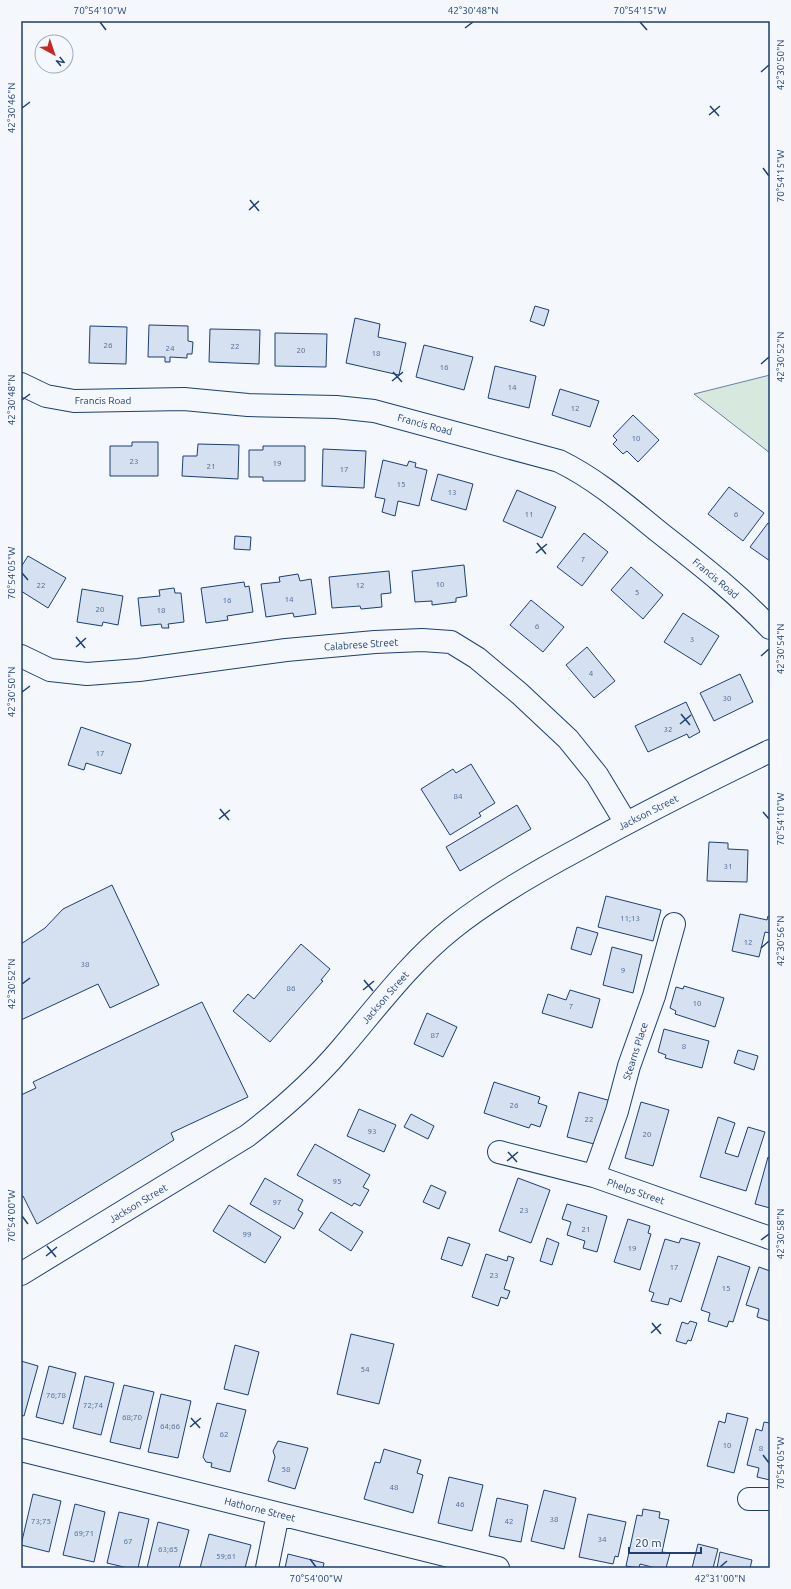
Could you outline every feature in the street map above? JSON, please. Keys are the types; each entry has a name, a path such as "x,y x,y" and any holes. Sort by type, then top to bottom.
{"street":[{"name":"Francis Road","path":"21,384 46,396 74,401 184,399 248,405 336,406 374,411 559,460 582,472 638,516 750,607 770,628"},
{"name":"Calabrese Street","path":"21,656 50,670 87,674 140,670 286,650 360,643 422,640 451,642 477,658 520,694 568,739 597,774 626,823"},
{"name":"Jackson Street","path":"21,1274 247,1136 282,1109 312,1081 406,972 453,928 534,873 626,823 770,751"},
{"name":"Stearns Place","path":"594,1176 617,1111 629,1066 654,996 674,924"},
{"name":"Phelps Street","path":"499,1152 594,1176 770,1238"},
{"name":"Hathorne Street","path":"21,1450 498,1568"},
{"path":"267,1568 278,1514"}],"shaded area":[{"path":"770,375 770,453 694,394"}],"building":[{"path":"535,306 549,310 544,326 530,321"},
{"path":"355,318 380,324 378,337 406,343 399,375 346,363"},
{"path":"149,325 188,326 188,341 193,342 192,354 187,354 187,358 170,357 170,362 165,362 165,357 148,357"},
{"path":"90,326 127,327 126,364 89,363"},
{"path":"210,329 260,330 259,364 209,362"},
{"path":"275,333 327,334 326,367 275,366"},
{"path":"424,345 473,357 464,390 416,377"},
{"path":"495,366 536,376 529,408 488,398"},
{"path":"560,389 599,401 590,427 552,415"},
{"path":"633,415 659,440 638,462 627,451 623,454 613,444 617,440 613,436"},
{"path":"132,442 158,442 158,476 110,476 110,446 132,446"},
{"path":"198,444 239,445 238,479 182,476 183,456 197,456"},
{"path":"263,446 305,446 305,481 263,481 263,477 249,477 249,450 263,450"},
{"path":"323,449 366,451 364,488 322,486"},
{"path":"383,460 407,466 409,461 416,463 415,467 427,470 419,506 398,501 395,516 382,512 385,499 375,497"},
{"path":"438,474 473,484 466,510 431,500"},
{"path":"729,487 764,513 743,541 708,514"},
{"path":"517,490 556,507 542,538 503,521"},
{"path":"768,523 770,524 770,561 750,547"},
{"path":"584,533 608,552 582,586 557,567"},
{"path":"235,536 251,537 250,550 234,549"},
{"path":"28,556 66,578 48,608 21,591 21,567"},
{"path":"464,565 467,596 456,598 456,602 432,605 432,601 415,602 412,571"},
{"path":"631,567 663,595 643,619 611,590"},
{"path":"389,571 391,593 381,594 382,607 361,609 360,606 332,608 329,577"},
{"path":"298,574 300,581 311,579 316,614 294,617 293,613 266,617 261,584 280,582 279,577"},
{"path":"244,582 245,587 249,586 253,612 227,616 228,620 206,623 201,588"},
{"path":"174,588 175,593 181,593 184,622 168,624 169,628 162,628 161,624 141,626 138,598 160,596 159,590"},
{"path":"82,589 123,596 118,625 103,622 102,626 77,622"},
{"path":"531,600 564,627 543,652 510,625"},
{"path":"683,613 719,636 701,665 664,642"},
{"path":"587,647 615,681 594,698 566,665"},
{"path":"740,674 753,702 714,721 700,693"},
{"path":"686,702 700,732 689,738 687,734 648,752 635,726"},
{"path":"81,727 131,744 121,774 86,763 84,770 68,765"},
{"path":"471,764 495,803 479,813 481,816 450,835 421,789 453,769 456,773"},
{"path":"517,805 531,829 460,871 446,847"},
{"path":"709,842 728,843 728,849 748,850 747,882 707,881"},
{"path":"112,885 159,985 110,1008 98,984 21,1020 21,944 45,928 63,909"},
{"path":"606,896 661,910 653,941 598,927"},
{"path":"740,914 767,920 768,916 770,917 770,933 765,932 759,957 732,951"},
{"path":"577,927 598,933 591,955 571,949"},
{"path":"301,944 330,969 321,980 323,981 270,1042 233,1011 248,994 254,999"},
{"path":"612,947 642,955 633,993 603,985"},
{"path":"684,986 724,998 715,1027 675,1014 676,1011 670,1008 676,987 683,989"},
{"path":"570,990 600,999 592,1028 542,1013 548,994 566,1000"},
{"path":"202,1002 248,1097 171,1133 174,1140 37,1224 23,1196 21,1197 21,1095 36,1088 33,1082"},
{"path":"427,1013 457,1027 443,1057 414,1044"},
{"path":"664,1029 709,1041 702,1068 665,1058 666,1055 658,1052"},
{"path":"738,1050 758,1056 754,1070 734,1063"},
{"path":"494,1082 540,1097 538,1103 547,1106 540,1127 531,1124 529,1128 484,1113"},
{"path":"579,1092 611,1101 598,1145 567,1137"},
{"path":"641,1102 669,1110 653,1166 625,1158"},
{"path":"359,1109 396,1125 384,1152 347,1136"},
{"path":"411,1114 434,1126 428,1139 404,1127"},
{"path":"718,1117 735,1123 725,1153 738,1157 748,1127 765,1132 746,1191 700,1177"},
{"path":"315,1144 370,1175 363,1187 369,1190 360,1206 354,1203 352,1206 297,1175"},
{"path":"768,1157 770,1158 770,1208 755,1204"},
{"path":"265,1178 303,1200 298,1210 303,1213 294,1229 250,1204"},
{"path":"518,1178 550,1190 531,1243 499,1231"},
{"path":"431,1185 446,1192 439,1209 423,1202"},
{"path":"567,1204 607,1216 597,1252 583,1248 585,1241 567,1235 571,1222 562,1219"},
{"path":"229,1205 281,1237 265,1263 213,1231"},
{"path":"331,1212 363,1232 351,1251 319,1230"},
{"path":"628,1219 650,1226 648,1233 651,1234 640,1270 614,1262"},
{"path":"448,1237 470,1244 462,1266 441,1259"},
{"path":"547,1238 559,1243 552,1265 540,1261"},
{"path":"681,1238 700,1243 681,1302 670,1298 668,1305 651,1301 654,1293 649,1291 665,1239 679,1243"},
{"path":"486,1254 507,1261 508,1256 514,1258 504,1289 510,1291 507,1299 501,1297 498,1306 472,1297"},
{"path":"718,1256 750,1267 733,1322 729,1321 727,1327 708,1321 710,1313 701,1310"},
{"path":"759,1267 770,1271 770,1321 757,1317 759,1309 746,1305"},
{"path":"690,1321 697,1323 691,1341 688,1340 686,1344 676,1341 682,1322 688,1324"},
{"path":"351,1334 394,1344 379,1404 337,1394"},
{"path":"235,1345 259,1352 248,1395 224,1389"},
{"path":"21,1361 38,1366 24,1416 21,1415"},
{"path":"49,1366 76,1373 63,1424 36,1417"},
{"path":"85,1376 114,1383 101,1435 73,1428"},
{"path":"124,1385 154,1392 140,1449 110,1442"},
{"path":"161,1394 191,1401 178,1458 148,1452"},
{"path":"217,1403 246,1410 230,1472 211,1467 212,1463 206,1462 203,1457"},
{"path":"727,1413 748,1418 734,1473 707,1466 719,1421 725,1423"},
{"path":"764,1422 770,1423 770,1480 757,1477 759,1468 747,1465 756,1429 762,1431"},
{"path":"278,1441 308,1448 295,1489 268,1481 275,1457 273,1451"},
{"path":"384,1449 421,1460 417,1473 423,1475 413,1513 364,1499 375,1462 380,1463"},
{"path":"449,1477 483,1485 472,1531 438,1523"},
{"path":"544,1490 576,1498 564,1549 531,1541"},
{"path":"33,1494 61,1501 49,1552 21,1545"},
{"path":"497,1498 528,1505 521,1542 489,1536"},
{"path":"75,1504 105,1512 94,1562 63,1555"},
{"path":"643,1509 660,1512 659,1518 669,1520 662,1552 670,1553 666,1568 656,1568 640,1564 639,1568 626,1566 637,1515 642,1516"},
{"path":"119,1512 149,1519 138,1568 128,1568 107,1563"},
{"path":"588,1514 626,1522 618,1557 615,1556 613,1564 579,1557"},
{"path":"158,1522 189,1530 179,1568 147,1568"},
{"path":"209,1534 251,1545 245,1568 200,1568"},
{"path":"698,1544 718,1549 713,1568 692,1568"},
{"path":"720,1552 752,1560 750,1568 717,1568"},
{"path":"288,1554 324,1563 323,1568 285,1568"}]}
